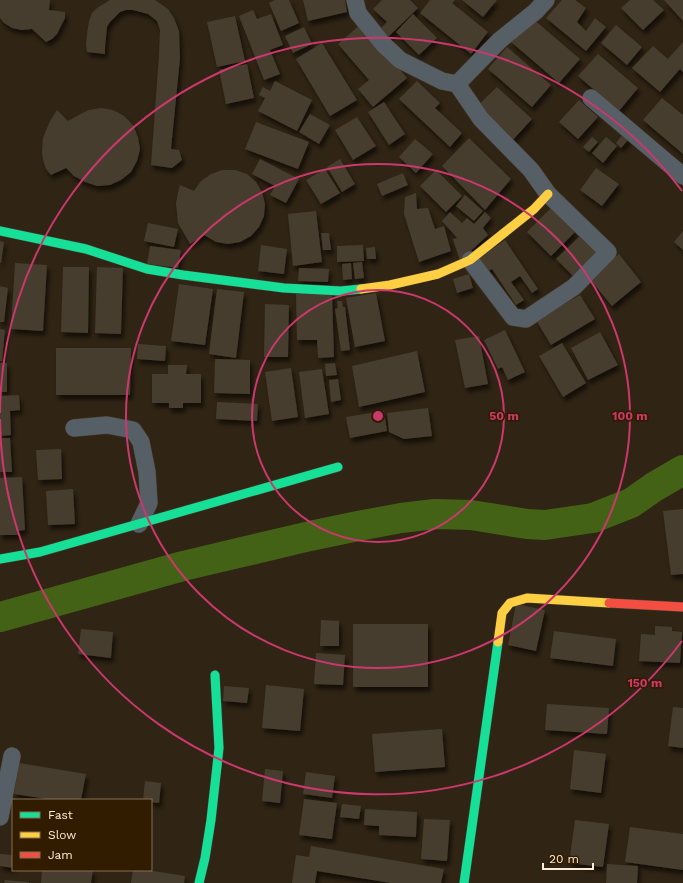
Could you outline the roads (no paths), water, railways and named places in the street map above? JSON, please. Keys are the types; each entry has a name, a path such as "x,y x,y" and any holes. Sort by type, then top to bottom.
{"street":[{"path":"355,0 358,13 383,44 400,60 442,82 456,84 481,119 532,170 548,194 608,252 574,287 526,319 513,317 470,260"},
{"path":"456,84 500,40 536,11 546,0"},
{"path":"591,98 683,176"},
{"path":"0,231 86,249 147,269 284,288 341,291 390,285 438,274 470,260 534,209 548,194"},
{"path":"74,428 107,425 133,430 141,442 147,472 149,502 139,524"},
{"path":"0,559 40,552 338,467"},
{"path":"464,883 502,613 510,603 527,598 683,607"},
{"path":"199,883 205,858 211,820 219,748 215,675"},
{"path":"0,817 12,756"}],"waterway":[{"path":"0,617 183,566 310,536 401,518 435,514 471,515 527,524 545,525 593,518 631,503 683,470"}]}
